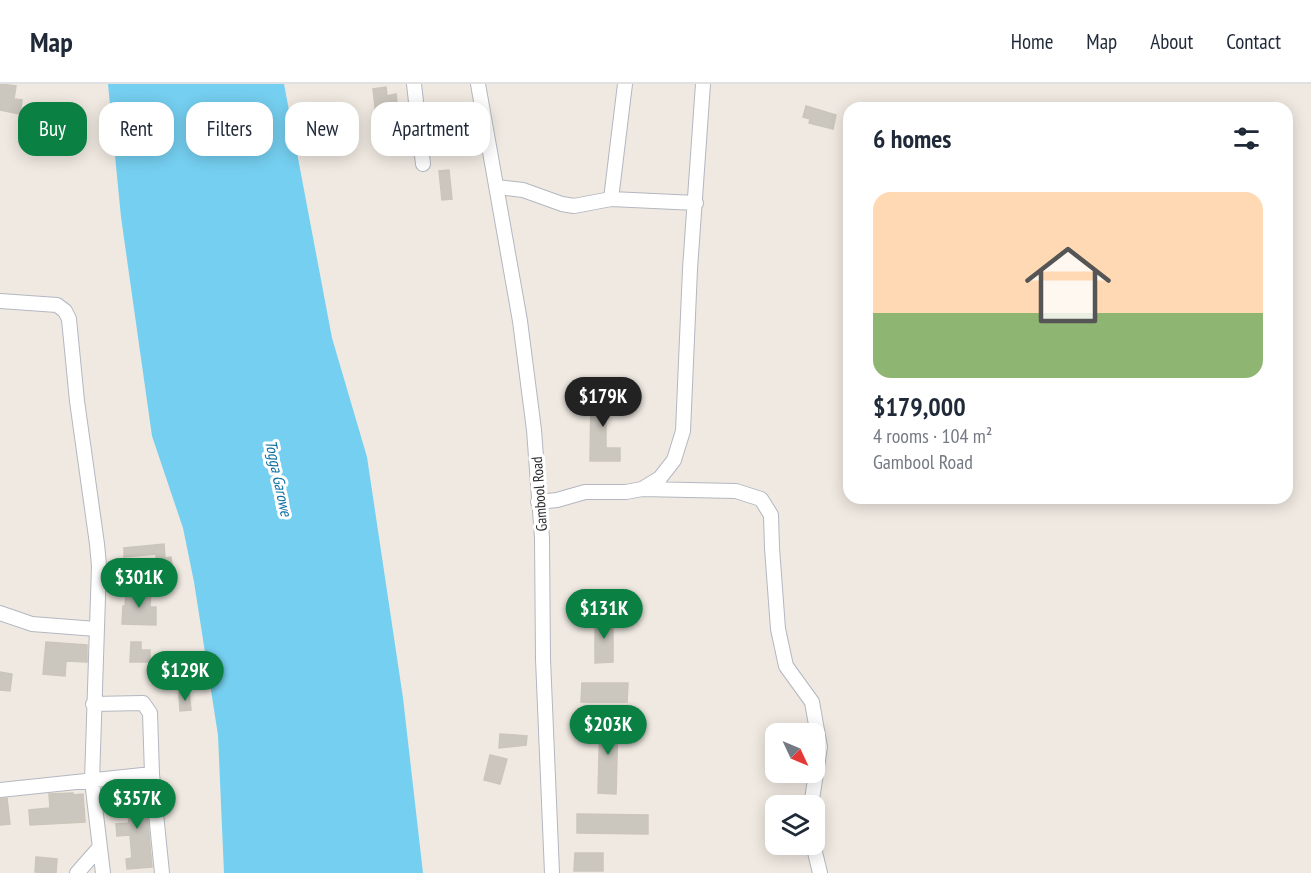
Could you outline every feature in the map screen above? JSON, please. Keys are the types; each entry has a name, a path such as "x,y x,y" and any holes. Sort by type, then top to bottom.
{"street":[{"path":"414,84 423,164"},
{"name":"Gambool Road","path":"478,84 520,321 534,430 542,538 543,659 552,873"},
{"path":"611,199 625,84"},
{"path":"642,489 668,471 683,431 690,269 703,84"},
{"path":"497,187 523,190 553,202 574,206 611,199 696,203"},
{"path":"0,301 57,305 65,311 69,319 76,401 98,544 92,781 103,873"},
{"path":"538,502 557,500 585,492 626,492 642,489 736,491 761,499 771,515 778,629 786,666 812,702 820,747 813,795"},
{"path":"0,613 32,624 96,629"},
{"path":"93,704 143,703 148,707 162,873"},
{"path":"0,790 152,774"},
{"path":"77,873 99,848"},
{"path":"816,855 820,873"}],"water":[{"name":"Togga Garowe","path":"108,84 284,84 287,102 285,102 285,156 298,156 332,338 367,457 403,698 423,873 224,873 218,735 194,582 183,528 152,436 121,217 115,156 174,156 174,102 110,102"}],"building":[{"path":"0,84 16,86 14,99 22,100 18,102 18,114 0,110"},
{"path":"386,87 387,96 396,94 397,102 374,102 373,89"},
{"path":"806,106 836,115 833,129 809,123 810,119 803,117"},
{"path":"449,170 452,199 442,200 439,171"},
{"path":"591,397 623,398 622,413 606,413 606,448 620,448 620,461 590,461"},
{"path":"164,544 165,558 171,557 172,566 157,568 156,554 124,557 124,548"},
{"path":"142,586 151,587 150,607 156,607 156,625 122,624 126,595 142,596"},
{"path":"595,618 613,618 613,662 595,663"},
{"path":"46,642 87,645 87,662 66,661 65,676 43,674"},
{"path":"131,642 141,642 141,650 150,650 150,662 130,662"},
{"path":"0,672 12,674 10,691 0,690"},
{"path":"582,683 628,683 627,702 581,702"},
{"path":"189,692 191,710 180,711 179,693"},
{"path":"600,719 618,720 616,794 598,793"},
{"path":"500,734 527,736 526,745 499,748"},
{"path":"490,755 507,759 500,784 484,780"},
{"path":"145,791 152,867 127,869 126,859 132,858 130,835 117,836 116,824 129,823 127,802 122,803 121,793"},
{"path":"73,793 73,795 83,794 85,822 30,825 29,810 50,808 49,794"},
{"path":"7,798 10,824 0,825 0,799"},
{"path":"577,814 648,815 648,834 577,833"},
{"path":"575,853 603,853 603,871 574,871"},
{"path":"36,857 57,859 56,873 35,872"}]}
